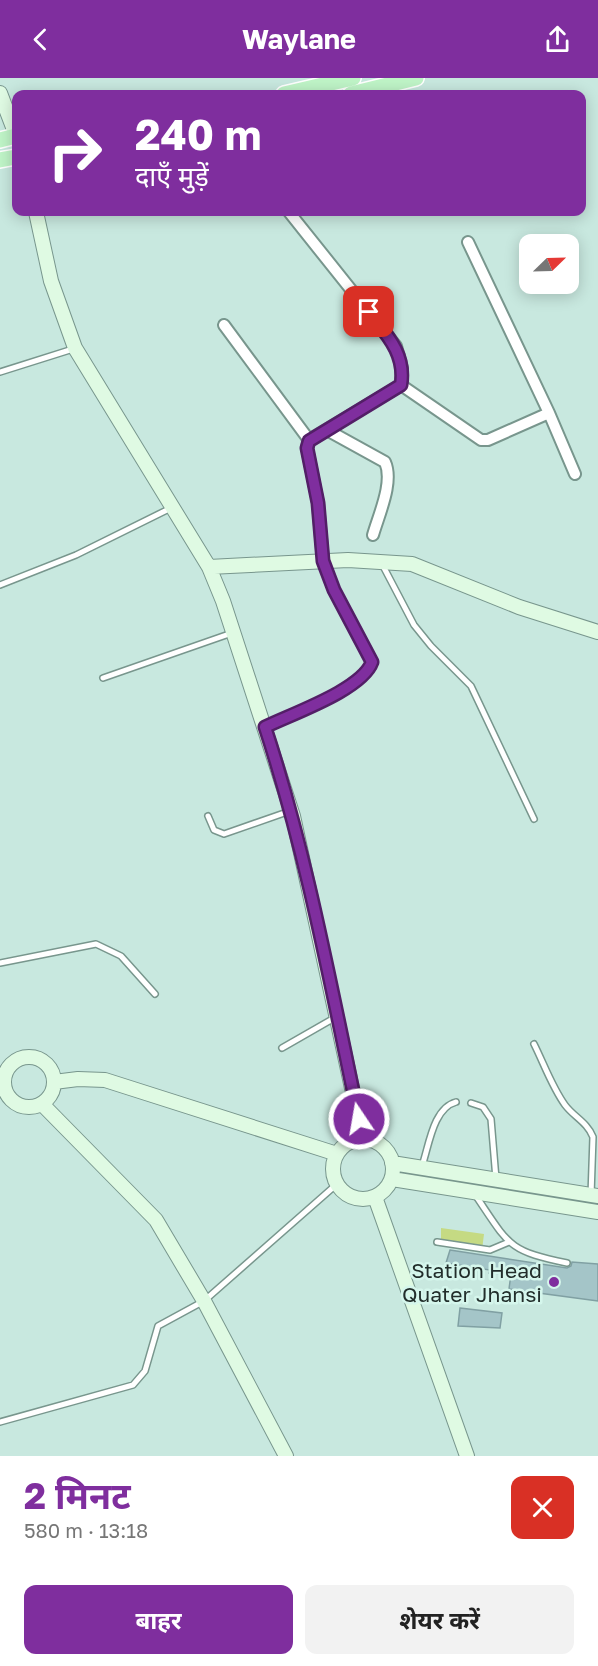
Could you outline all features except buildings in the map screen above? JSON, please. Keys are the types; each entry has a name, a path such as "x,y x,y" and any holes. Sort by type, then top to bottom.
{"main road":[{"path":"304,90 353,78"},
{"path":"367,90 416,78"}],"street":[{"path":"0,93 12,125"},
{"path":"37,216 51,281 75,348 209,567 234,632 291,810 363,1139"},
{"path":"292,216 396,346 402,369 401,385"},
{"path":"468,242 549,413 575,474"},
{"path":"224,325 309,441"},
{"path":"401,385 481,440 488,440 549,413"},
{"path":"323,561 318,503 307,448 309,441 401,385"},
{"path":"327,430 385,462 388,469 387,479 373,535"},
{"path":"209,567 323,561 412,564 519,607 598,632"},
{"path":"0,1055 11,1065"},
{"path":"25,1058 41,1061 52,1074 53,1091 42,1104 26,1107 19,1105 12,1101 2,1089 11,1065 25,1058"},
{"path":"54,1082 78,1079 105,1080 337,1154"},
{"path":"42,1104 156,1220 204,1301 286,1456"},
{"path":"363,1139 379,1144 386,1150 392,1163 392,1179 375,1197 353,1197 337,1184 334,1164 337,1154 352,1142 363,1139"},
{"path":"392,1163 595,1195"},
{"path":"392,1179 598,1212"},
{"path":"375,1197 467,1456"}],"lane":[{"path":"0,372 75,348"},
{"path":"0,585 76,555 171,508"},
{"path":"265,727 344,689 369,669 372,662 334,590 323,561"},
{"path":"381,562 414,624 431,646 471,686 534,819"},
{"path":"103,678 234,632"},
{"path":"208,816 214,830 224,834 291,810"},
{"path":"0,963 96,944 121,956 155,994"},
{"path":"282,1048 337,1016"},
{"path":"534,1044 560,1097 572,1113 596,1136 595,1195"},
{"path":"422,1168 440,1113 456,1102"},
{"path":"471,1103 483,1107 490,1119 496,1180"},
{"path":"476,1177 474,1192 509,1242 519,1251 531,1256 567,1263"},
{"path":"1,1420 133,1385 145,1371 158,1326 204,1301 337,1184"},
{"path":"437,1242 490,1250 509,1242"}],"green space":[{"path":"441,1228 484,1234 482,1250 441,1245"}],"place":[{"name":"Station Head Quater Jhansi","path":"554,1282"}],"route":[{"path":"359,1119 302,853 284,785 265,727 344,689 369,669 372,662 371,656 334,590 323,561 318,503 307,448 309,441 401,385 402,369 396,346 369,312"}]}
